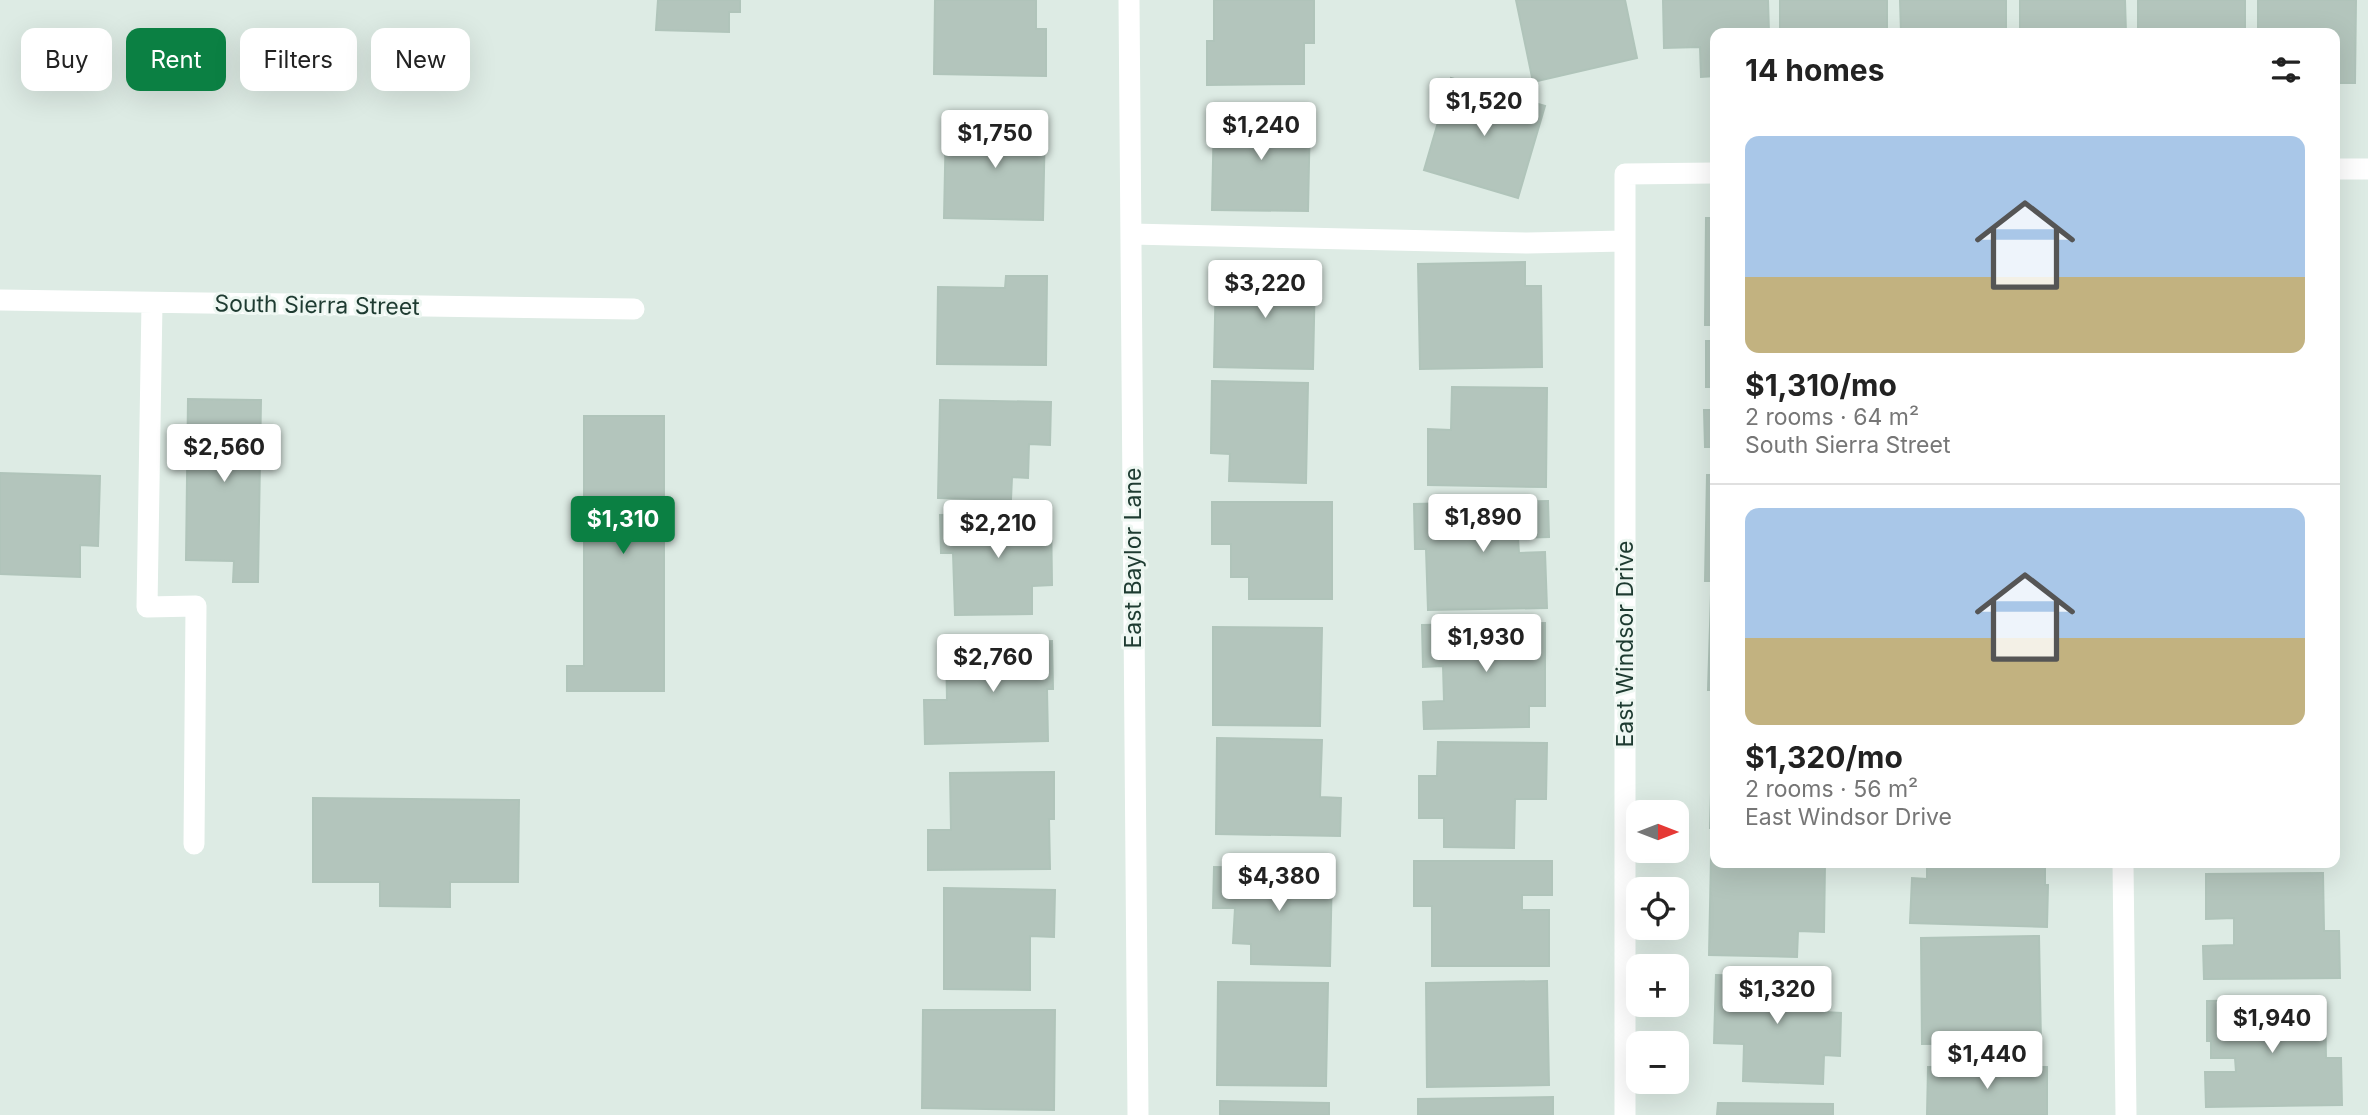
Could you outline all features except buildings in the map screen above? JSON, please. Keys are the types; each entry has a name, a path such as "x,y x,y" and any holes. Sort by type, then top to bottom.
{"street":[{"name":"East Baylor Lane","path":"1129,0 1138,1115"},
{"path":"2340,169 2368,169"},
{"name":"East Windsor Drive","path":"1625,1115 1625,174 1710,173"},
{"path":"1130,234 1527,243 1625,241"},
{"name":"South Sierra Street","path":"0,300 634,309"},
{"path":"152,303 147,607 196,606 194,844"},
{"path":"2123,868 2126,1115"}]}
